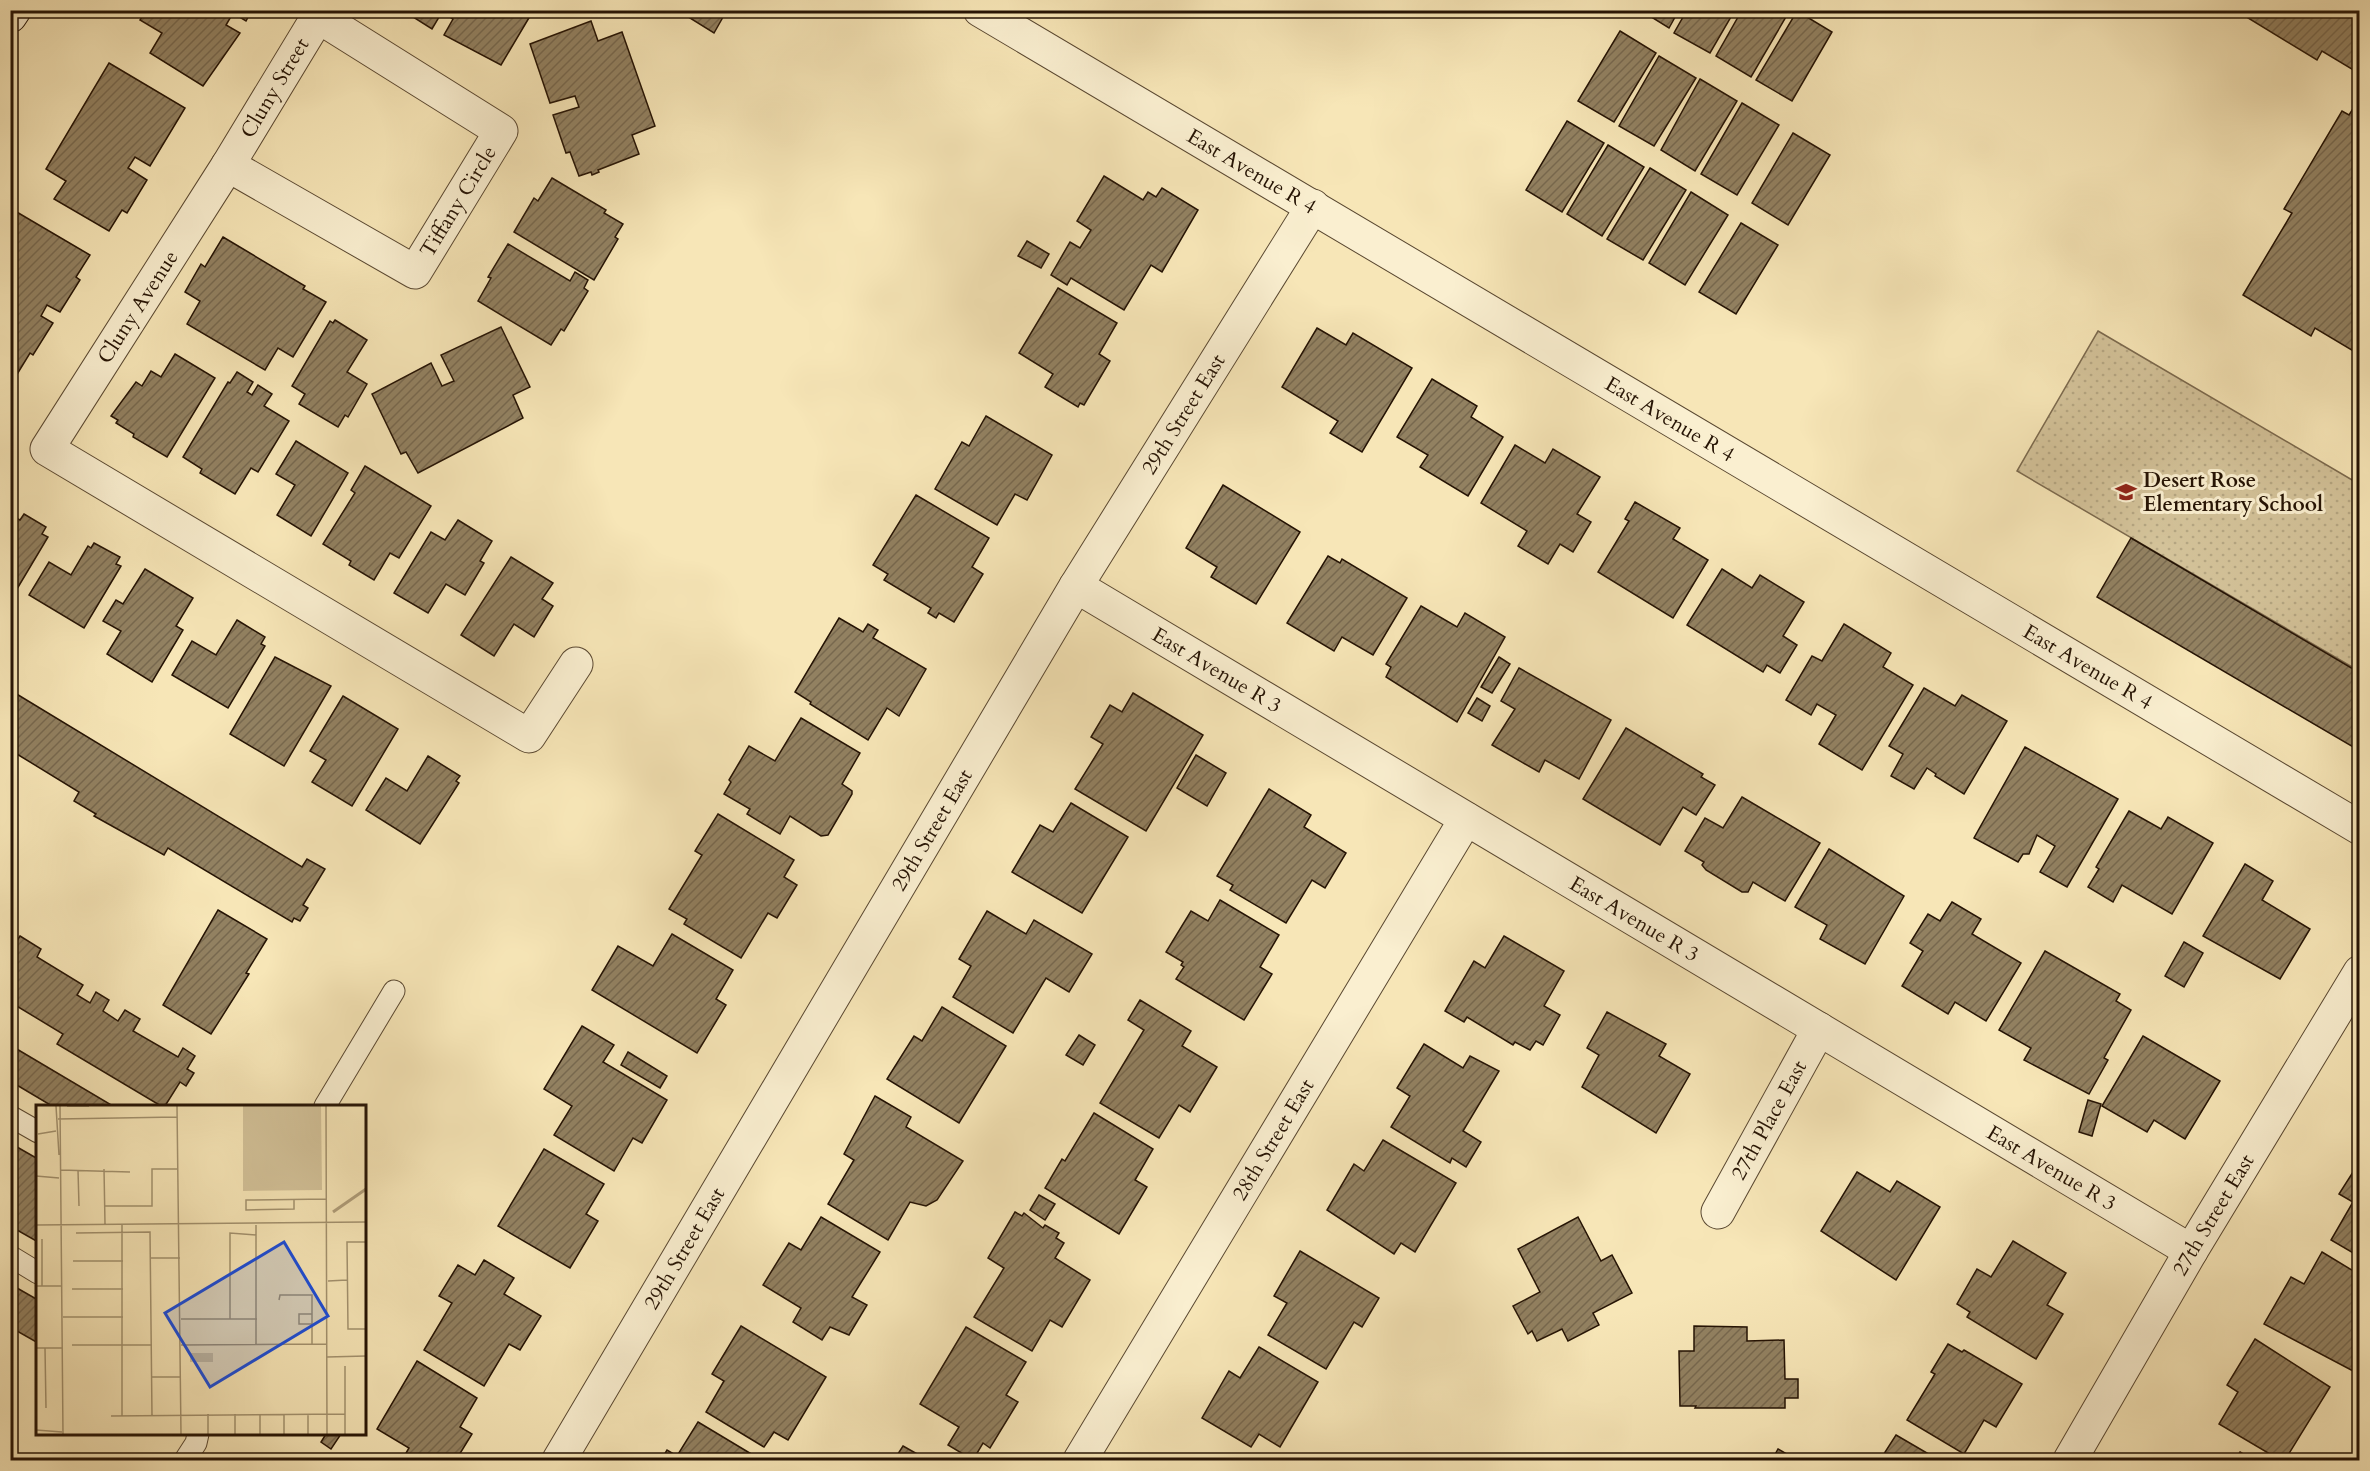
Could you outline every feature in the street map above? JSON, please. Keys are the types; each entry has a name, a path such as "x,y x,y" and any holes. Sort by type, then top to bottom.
{"street":[{"path":"10,16 14,10"},
{"name":"East Avenue R 4","path":"980,10 2360,828"},
{"name":"Tiffany Circle","path":"228,165 415,272 446,222 501,131 320,14"},
{"name":"Cluny Street","path":"228,165 320,14"},
{"name":"Cluny Avenue","path":"228,165 47,449 529,736 576,664"},
{"name":"29th Street East","path":"559,1461 1076,586 1312,206"},
{"name":"East Avenue R 3","path":"1076,586 2191,1251"},
{"name":"28th Street East","path":"1080,1461 1466,819"},
{"name":"27th Street East","path":"2070,1461 2191,1251 2360,972"},
{"name":"27th Place East","path":"1718,1212 1819,1029"}],"lane":[{"path":"326,1105 394,991"},
{"path":"10,1116 36,1131"},
{"path":"10,1256 36,1272"},
{"path":"185,1461 196,1443 198,1435"}],"shaded area":[{"path":"2098,331 2359,484 2359,671 2017,471"}],"building":[{"path":"146,10 252,10 246,21 233,13 226,25 240,33 203,86 150,53 162,33 140,20"},
{"path":"402,10 533,11 501,65 444,35 453,19 442,12 432,29"},
{"path":"677,10 727,10 714,33"},
{"path":"1640,10 1679,10 1669,28"},
{"path":"1687,10 1735,10 1710,53 1674,33"},
{"path":"1742,10 1790,10 1751,77 1716,56"},
{"path":"2235,10 2360,10 2360,74 2322,51 2317,60"},
{"path":"1797,11 1832,32 1792,101 1756,80"},
{"path":"591,21 598,41 622,32 655,126 632,135 639,154 598,170 599,172 592,175 591,172 579,176 570,152 566,153 553,115 579,107 575,96 550,103 530,44"},
{"path":"1620,31 1656,53 1614,122 1578,101"},
{"path":"1659,56 1696,78 1654,146 1619,126"},
{"path":"109,63 185,108 150,166 135,157 128,168 147,180 127,213 122,210 109,231 54,199 66,181 46,169"},
{"path":"1700,79 1737,101 1695,171 1661,150"},
{"path":"2360,98 2360,355 2315,328 2311,336 2243,295 2292,213 2284,209 2342,111 2349,115"},
{"path":"1742,103 1779,125 1737,195 1701,174"},
{"path":"1567,121 1604,143 1562,212 1526,190"},
{"path":"1793,133 1830,155 1788,225 1752,203"},
{"path":"1608,145 1644,167 1602,236 1567,214"},
{"path":"1650,168 1686,190 1643,260 1607,239"},
{"path":"1104,176 1143,200 1148,192 1156,197 1162,188 1198,210 1162,272 1151,265 1124,310 1071,278 1067,285 1051,275 1070,242 1080,248 1091,230 1077,221"},
{"path":"552,178 606,210 604,213 623,224 615,237 618,239 594,280 514,232 534,198 538,201"},
{"path":"1691,192 1728,215 1685,285 1649,263"},
{"path":"15,211 90,255 76,277 80,280 60,312 47,305 41,316 53,323 33,355 30,353 16,376 10,373 10,218"},
{"path":"1741,223 1778,245 1736,314 1699,292"},
{"path":"223,237 305,286 303,289 326,302 293,357 278,348 265,370 187,324 200,301 185,292 201,264 205,267"},
{"path":"1027,241 1049,254 1041,268 1018,256"},
{"path":"508,244 570,281 575,272 588,280 584,288 588,291 564,331 561,329 551,345 478,301 491,278 488,277"},
{"path":"1058,288 1117,323 1099,354 1110,361 1084,405 1080,403 1078,407 1045,387 1053,374 1019,353"},
{"path":"335,320 367,340 347,372 367,384 348,417 345,415 338,427 299,404 305,394 292,386 330,321 333,323"},
{"path":"501,327 530,387 513,395 523,418 418,473 406,452 401,454 372,394 431,363 442,386 454,381 441,355"},
{"path":"1317,328 1346,345 1353,333 1412,368 1362,452 1330,433 1338,421 1282,387"},
{"path":"175,354 215,378 167,457 133,437 134,434 116,423 118,420 111,416 136,382 142,386 151,371 161,377"},
{"path":"237,372 253,382 247,392 252,395 258,385 272,394 264,406 289,421 258,472 251,468 235,494 200,473 202,469 183,457 228,382 230,383"},
{"path":"1432,379 1477,406 1471,417 1503,437 1468,496 1420,467 1428,455 1397,437"},
{"path":"986,416 1052,455 1027,500 1015,494 997,525 935,489 962,442 969,446"},
{"path":"296,441 348,473 311,536 277,515 295,485 276,474"},
{"path":"1515,445 1545,463 1553,449 1600,477 1577,514 1591,522 1573,552 1560,544 1548,564 1518,546 1527,531 1481,503"},
{"path":"365,466 431,506 399,558 390,553 374,580 349,565 351,561 323,544 355,493 351,490"},
{"path":"1223,485 1300,532 1256,604 1211,577 1217,567 1186,548"},
{"path":"916,495 989,538 972,567 983,574 954,622 939,613 936,618 928,613 931,608 884,580 888,574 873,565"},
{"path":"1635,502 1680,528 1673,539 1708,560 1673,618 1598,572 1629,521 1625,519"},
{"path":"24,514 46,527 42,534 48,537 11,599 10,523 14,517 20,520"},
{"path":"458,520 492,541 480,561 484,563 465,595 446,584 428,613 394,593 431,532 445,540"},
{"path":"2131,538 2360,673 2360,751 2097,597"},
{"path":"94,543 120,557 116,564 121,566 84,628 29,595 49,562 71,575 88,546 91,548"},
{"path":"1328,556 1340,563 1342,559 1407,598 1373,655 1342,637 1334,651 1287,623"},
{"path":"511,557 553,583 542,599 553,606 534,637 514,624 494,656 461,635"},
{"path":"145,569 193,598 176,626 183,630 152,682 107,654 121,631 103,621 116,600 123,604"},
{"path":"1722,569 1752,588 1760,575 1804,602 1783,636 1797,645 1780,673 1767,665 1763,672 1687,625"},
{"path":"1421,606 1457,627 1465,613 1505,637 1457,722 1386,677 1391,667 1386,664"},
{"path":"839,618 863,632 868,624 878,630 873,638 926,669 899,716 887,708 868,740 795,692"},
{"path":"237,620 265,637 261,644 265,646 228,708 172,675 192,641 216,655"},
{"path":"1844,624 1891,653 1883,667 1913,685 1862,770 1819,744 1836,715 1817,704 1811,715 1786,700 1812,656 1822,661"},
{"path":"275,657 331,686 284,766 230,734"},
{"path":"1499,657 1510,664 1492,693 1481,687"},
{"path":"1519,668 1611,720 1579,779 1545,760 1539,772 1492,745 1515,709 1501,701"},
{"path":"1924,688 1955,706 1962,695 2007,721 1964,794 1935,776 1936,774 1927,768 1914,789 1891,776 1903,754 1889,746"},
{"path":"10,690 302,867 307,859 325,869 303,905 308,908 300,921 294,918 292,922 168,848 164,855 94,816 96,814 74,801 79,792 12,751 10,753"},
{"path":"1133,693 1203,735 1146,831 1075,789 1103,744 1091,737 1110,705 1122,712"},
{"path":"343,696 398,729 352,806 312,782 326,760 310,751"},
{"path":"1477,698 1490,706 1482,721 1468,713"},
{"path":"801,718 860,753 842,784 852,791 852,794 828,835 821,836 790,816 780,834 747,814 750,809 724,794 731,782 729,780 749,746 775,761"},
{"path":"1626,728 1703,774 1701,777 1715,785 1696,815 1683,807 1660,845 1583,799"},
{"path":"2025,747 2118,799 2067,887 2040,872 2055,846 2037,835 2029,854 2023,854 2018,862 1974,838"},
{"path":"1196,755 1226,773 1207,806 1177,788"},
{"path":"428,756 460,776 456,781 459,783 420,844 366,810 386,778 407,791"},
{"path":"1269,789 1311,815 1304,827 1346,853 1325,888 1312,880 1286,923 1230,890 1233,885 1217,876"},
{"path":"1742,797 1820,843 1785,901 1753,882 1748,892 1742,892 1706,870 1702,865 1704,862 1685,851 1705,818 1723,828"},
{"path":"1071,803 1128,837 1082,913 1012,872 1040,825 1053,832"},
{"path":"2129,811 2161,829 2168,817 2213,843 2172,914 2122,885 2113,902 2088,887 2099,869 2096,867"},
{"path":"718,814 794,860 784,877 797,885 777,918 768,913 741,958 684,924 687,919 669,909 702,855 695,851"},
{"path":"1829,849 1904,896 1865,964 1820,939 1827,925 1795,907"},
{"path":"2245,864 2273,881 2262,900 2310,929 2280,979 2203,936"},
{"path":"1220,900 1279,935 1260,967 1272,974 1244,1020 1176,979 1184,967 1181,965 1183,962 1166,952 1191,911 1208,921"},
{"path":"1952,902 1981,919 1972,934 2021,963 1986,1021 1955,1002 1948,1014 1902,986 1923,951 1910,943 1928,914 1940,921"},
{"path":"218,910 267,939 246,973 249,974 211,1034 163,1005"},
{"path":"987,911 1026,934 1034,920 1092,954 1069,992 1046,978 1013,1033 953,997 971,966 959,959"},
{"path":"672,934 733,970 716,999 726,1005 697,1053 592,990 618,946 653,966"},
{"path":"20,936 41,949 37,957 83,985 77,995 90,1003 96,992 109,1000 103,1011 118,1021 125,1010 140,1019 133,1031 178,1057 183,1048 195,1056 187,1069 194,1073 186,1086 180,1082 166,1105 159,1105 57,1044 63,1034 10,1002 10,942 15,944"},
{"path":"1504,936 1564,971 1544,1006 1560,1015 1543,1045 1536,1041 1530,1050 1515,1042 1513,1045 1467,1017 1464,1022 1445,1011 1474,961 1485,968"},
{"path":"2184,942 2203,953 2184,987 2165,976"},
{"path":"2045,951 2120,994 2116,1001 2131,1010 2104,1058 2108,1060 2089,1094 2024,1060 2031,1048 1999,1030"},
{"path":"1140,1000 1191,1031 1182,1046 1217,1067 1190,1112 1179,1105 1159,1138 1100,1103 1144,1030 1128,1020"},
{"path":"942,1007 1006,1046 959,1123 887,1079 914,1036 922,1041"},
{"path":"1607,1012 1666,1044 1659,1056 1690,1074 1656,1133 1582,1087 1599,1055 1587,1048"},
{"path":"582,1026 614,1045 603,1062 667,1100 642,1143 633,1138 614,1171 554,1135 572,1106 544,1089"},
{"path":"1079,1035 1095,1045 1083,1065 1066,1055"},
{"path":"2143,1036 2220,1081 2185,1139 2154,1120 2147,1132 2102,1106"},
{"path":"1424,1044 1463,1068 1470,1056 1499,1071 1463,1131 1481,1142 1466,1167 1452,1158 1450,1163 1391,1127 1410,1096 1397,1088"},
{"path":"10,1045 111,1105 50,1105 10,1081"},
{"path":"628,1052 667,1076 660,1088 621,1065"},
{"path":"875,1096 911,1117 906,1127 963,1161 937,1200 926,1206 910,1202 888,1240 828,1204 854,1160 844,1154"},
{"path":"2088,1100 2101,1104 2092,1136 2079,1132"},
{"path":"1094,1113 1153,1149 1135,1180 1147,1187 1119,1234 1045,1188 1062,1159 1065,1161"},
{"path":"1383,1140 1456,1183 1415,1252 1401,1243 1394,1254 1327,1210 1354,1164 1364,1171"},
{"path":"10,1143 36,1158 36,1241 10,1226"},
{"path":"544,1149 604,1184 586,1214 598,1221 570,1268 498,1226"},
{"path":"2360,1161 2360,1257 2331,1240 2353,1202 2339,1194"},
{"path":"1857,1172 1890,1192 1897,1181 1940,1207 1896,1280 1821,1231"},
{"path":"1039,1195 1055,1204 1045,1220 1030,1210"},
{"path":"1015,1212 1022,1216 1024,1213 1043,1228 1045,1225 1059,1233 1056,1238 1064,1243 1055,1258 1090,1280 1062,1327 1050,1320 1032,1351 974,1317 1004,1268 988,1258"},
{"path":"821,1217 880,1252 852,1297 867,1305 849,1335 830,1327 822,1340 793,1322 801,1308 763,1285 789,1243 801,1250"},
{"path":"1578,1217 1601,1261 1612,1255 1632,1293 1593,1313 1599,1325 1568,1341 1562,1329 1537,1341 1532,1331 1528,1334 1513,1306 1540,1292 1518,1249"},
{"path":"2013,1241 2066,1273 2047,1305 2063,1314 2036,1359 1967,1317 1970,1312 1957,1304 1977,1269 1991,1277"},
{"path":"1300,1251 1379,1298 1362,1327 1354,1322 1326,1369 1268,1335 1287,1303 1274,1296"},
{"path":"2322,1252 2360,1275 2360,1365 2355,1372 2264,1324 2291,1277 2304,1284"},
{"path":"484,1260 514,1278 504,1294 541,1316 520,1350 509,1344 484,1386 424,1350 452,1303 439,1296 458,1265 475,1275"},
{"path":"10,1284 36,1299 36,1342 10,1327"},
{"path":"741,1326 826,1377 788,1440 774,1432 764,1447 706,1412 724,1381 712,1374"},
{"path":"1694,1326 1747,1327 1747,1341 1784,1340 1785,1379 1798,1379 1798,1398 1785,1398 1785,1408 1680,1406 1679,1351 1694,1351"},
{"path":"966,1327 1026,1362 1006,1395 1018,1402 990,1448 983,1443 973,1460 948,1445 959,1427 920,1404"},
{"path":"2255,1339 2330,1387 2285,1460 2280,1460 2219,1424 2238,1392 2227,1385"},
{"path":"1948,1344 1962,1352 1964,1350 2022,1384 1996,1427 1984,1420 1964,1454 1907,1420 1935,1374 1931,1372"},
{"path":"1259,1347 1318,1382 1280,1447 1259,1434 1251,1447 1202,1418 1229,1371 1240,1378"},
{"path":"417,1361 477,1398 460,1427 472,1434 456,1460 402,1460 409,1448 377,1429"},
{"path":"698,1422 758,1458 756,1460 661,1460 667,1450 677,1456"},
{"path":"325,1435 340,1435 331,1449 321,1442"},
{"path":"1896,1435 1939,1460 1880,1460"},
{"path":"903,1446 928,1460 894,1460"},
{"path":"1778,1449 1797,1460 1772,1460"},
{"path":"2240,1452 2253,1460 2235,1460"}],"place":[{"name":"Desert Rose Elementary School","path":"2126,492"}]}
